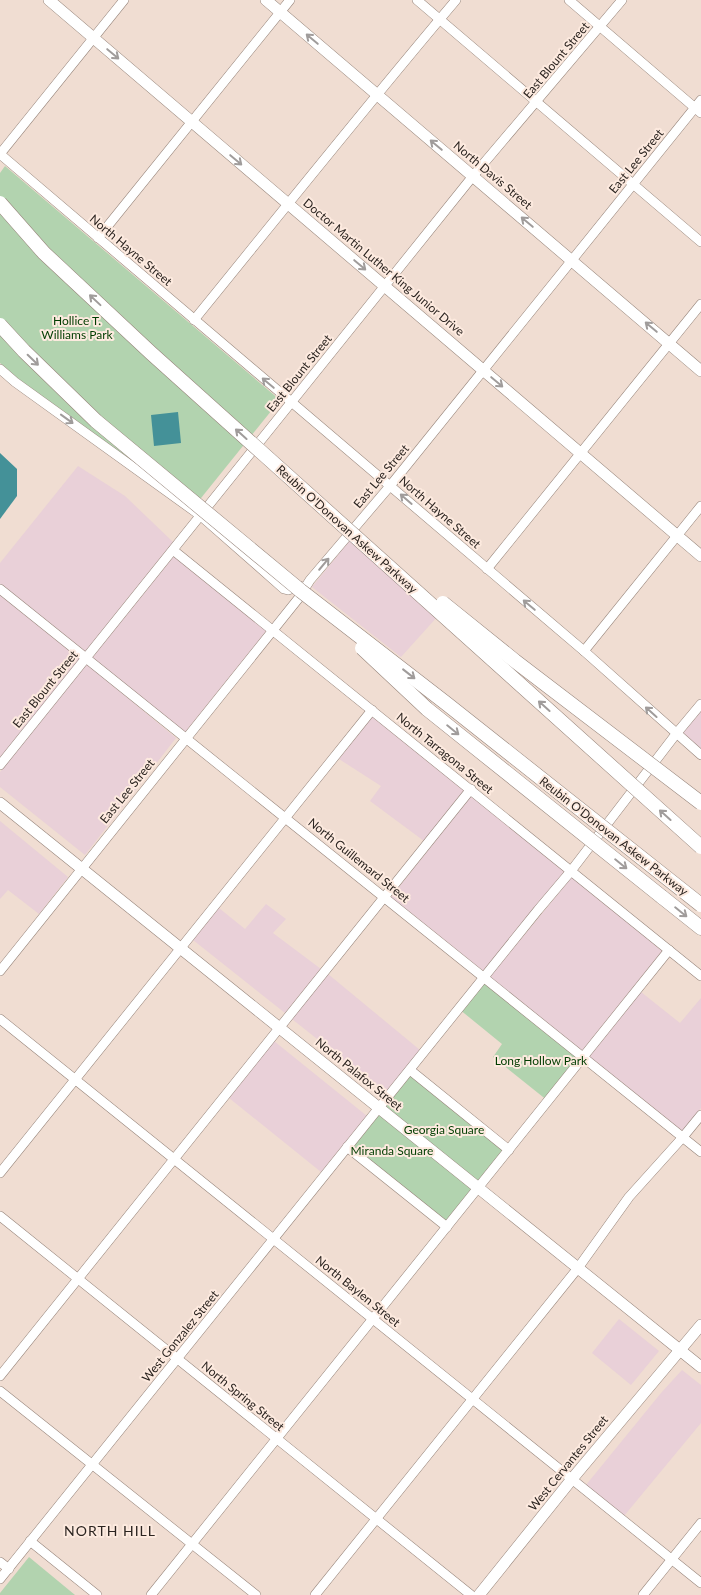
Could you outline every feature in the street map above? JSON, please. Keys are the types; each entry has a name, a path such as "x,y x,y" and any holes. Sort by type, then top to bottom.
{"highway":[{"name":"Reubin O'Donovan Askew Parkway","path":"0,203 44,253 151,353 701,847"},
{"name":"Reubin O'Donovan Askew Parkway","path":"0,324 24,351 96,421 301,592 447,704 701,905"},
{"path":"302,488 361,531 454,612 500,649 701,803"},
{"path":"301,592 427,709 701,928"}],"main road":[{"name":"Doctor Martin Luther King Junior Drive","path":"49,0 701,556"},
{"name":"North Davis Street","path":"266,0 701,371"},
{"name":"North Palafox Street","path":"0,803 701,1367"},
{"name":"West Cervantes Street","path":"479,1595 572,1479 701,1325"}],"street":[{"path":"0,154 124,0"},
{"path":"98,238 290,0"},
{"path":"417,0 701,242"},
{"path":"194,320 376,94 456,0"},
{"path":"570,0 699,107"},
{"name":"East Blount Street","path":"0,765 473,176 622,0"},
{"name":"East Lee Street","path":"0,970 298,599 310,580 390,486 633,184 699,107"},
{"name":"North Hayne Street","path":"0,154 584,651 701,756"},
{"path":"487,569 701,304"},
{"path":"0,369 15,382 201,516 284,588 288,590 294,589 310,580"},
{"path":"584,651 701,506"},
{"name":"North Tarragona Street","path":"173,550 701,976"},
{"name":"North Guillemard Street","path":"0,589 701,1152"},
{"name":"West Gonzalez Street","path":"0,1579 571,871 701,704"},
{"path":"0,1173 372,710"},
{"path":"0,1376 471,789"},
{"path":"151,1595 669,950"},
{"name":"North Baylen Street","path":"0,1019 701,1583"},
{"path":"410,1070 509,1150"},
{"path":"315,1595 578,1268 629,1197 701,1115"},
{"path":"347,1147 447,1227"},
{"name":"North Spring Street","path":"0,1216 471,1595"},
{"path":"0,1390 256,1595"},
{"path":"643,1595 701,1523"},
{"path":"30,1542 97,1595"},
{"path":"0,1562 9,1569"}],"shaded area":[{"path":"78,466 125,496 173,542 85,652 0,584 0,563"},
{"path":"351,539 438,616 401,657 312,587"},
{"path":"174,556 267,630 185,732 92,658"},
{"path":"0,594 80,658 0,758"},
{"path":"87,664 176,738 85,855 0,787 0,772"},
{"path":"701,711 701,750 682,734"},
{"path":"373,716 465,790 424,841 370,801 381,786 339,759"},
{"path":"472,795 565,871 483,971 391,897"},
{"path":"0,821 68,877 39,914 8,890 0,899"},
{"path":"572,877 663,950 582,1051 490,977"},
{"path":"266,904 286,919 273,933 321,969 285,1013 193,940 219,908 245,929"},
{"path":"328,974 420,1050 385,1093 292,1019"},
{"path":"641,992 680,1023 701,998 701,1108 682,1131 589,1057"},
{"path":"274,1041 367,1116 321,1172 229,1098"},
{"path":"619,1319 659,1351 631,1385 592,1353"},
{"path":"682,1370 701,1385 701,1423 624,1516 586,1485"}],"green space":[{"name":"Hollice T. Williams Park","path":"5,166 280,400 193,508 24,384 0,363 0,173"},
{"name":"Long Hollow Park","path":"484,977 583,1057 548,1101 493,1057 502,1044 459,1009"},
{"path":"410,1070 509,1150 447,1227 347,1147"},
{"path":"29,1557 75,1595 0,1595"}],"water":[{"path":"178,412 181,443 154,446 151,415"},
{"path":"0,453 17,469 17,496 0,519"}],"district":[{"name":"NORTH HILL","path":"110,1530"}],"park label":[{"name":"Georgia Square","path":"444,1129"},
{"name":"Miranda Square","path":"392,1150"}]}
